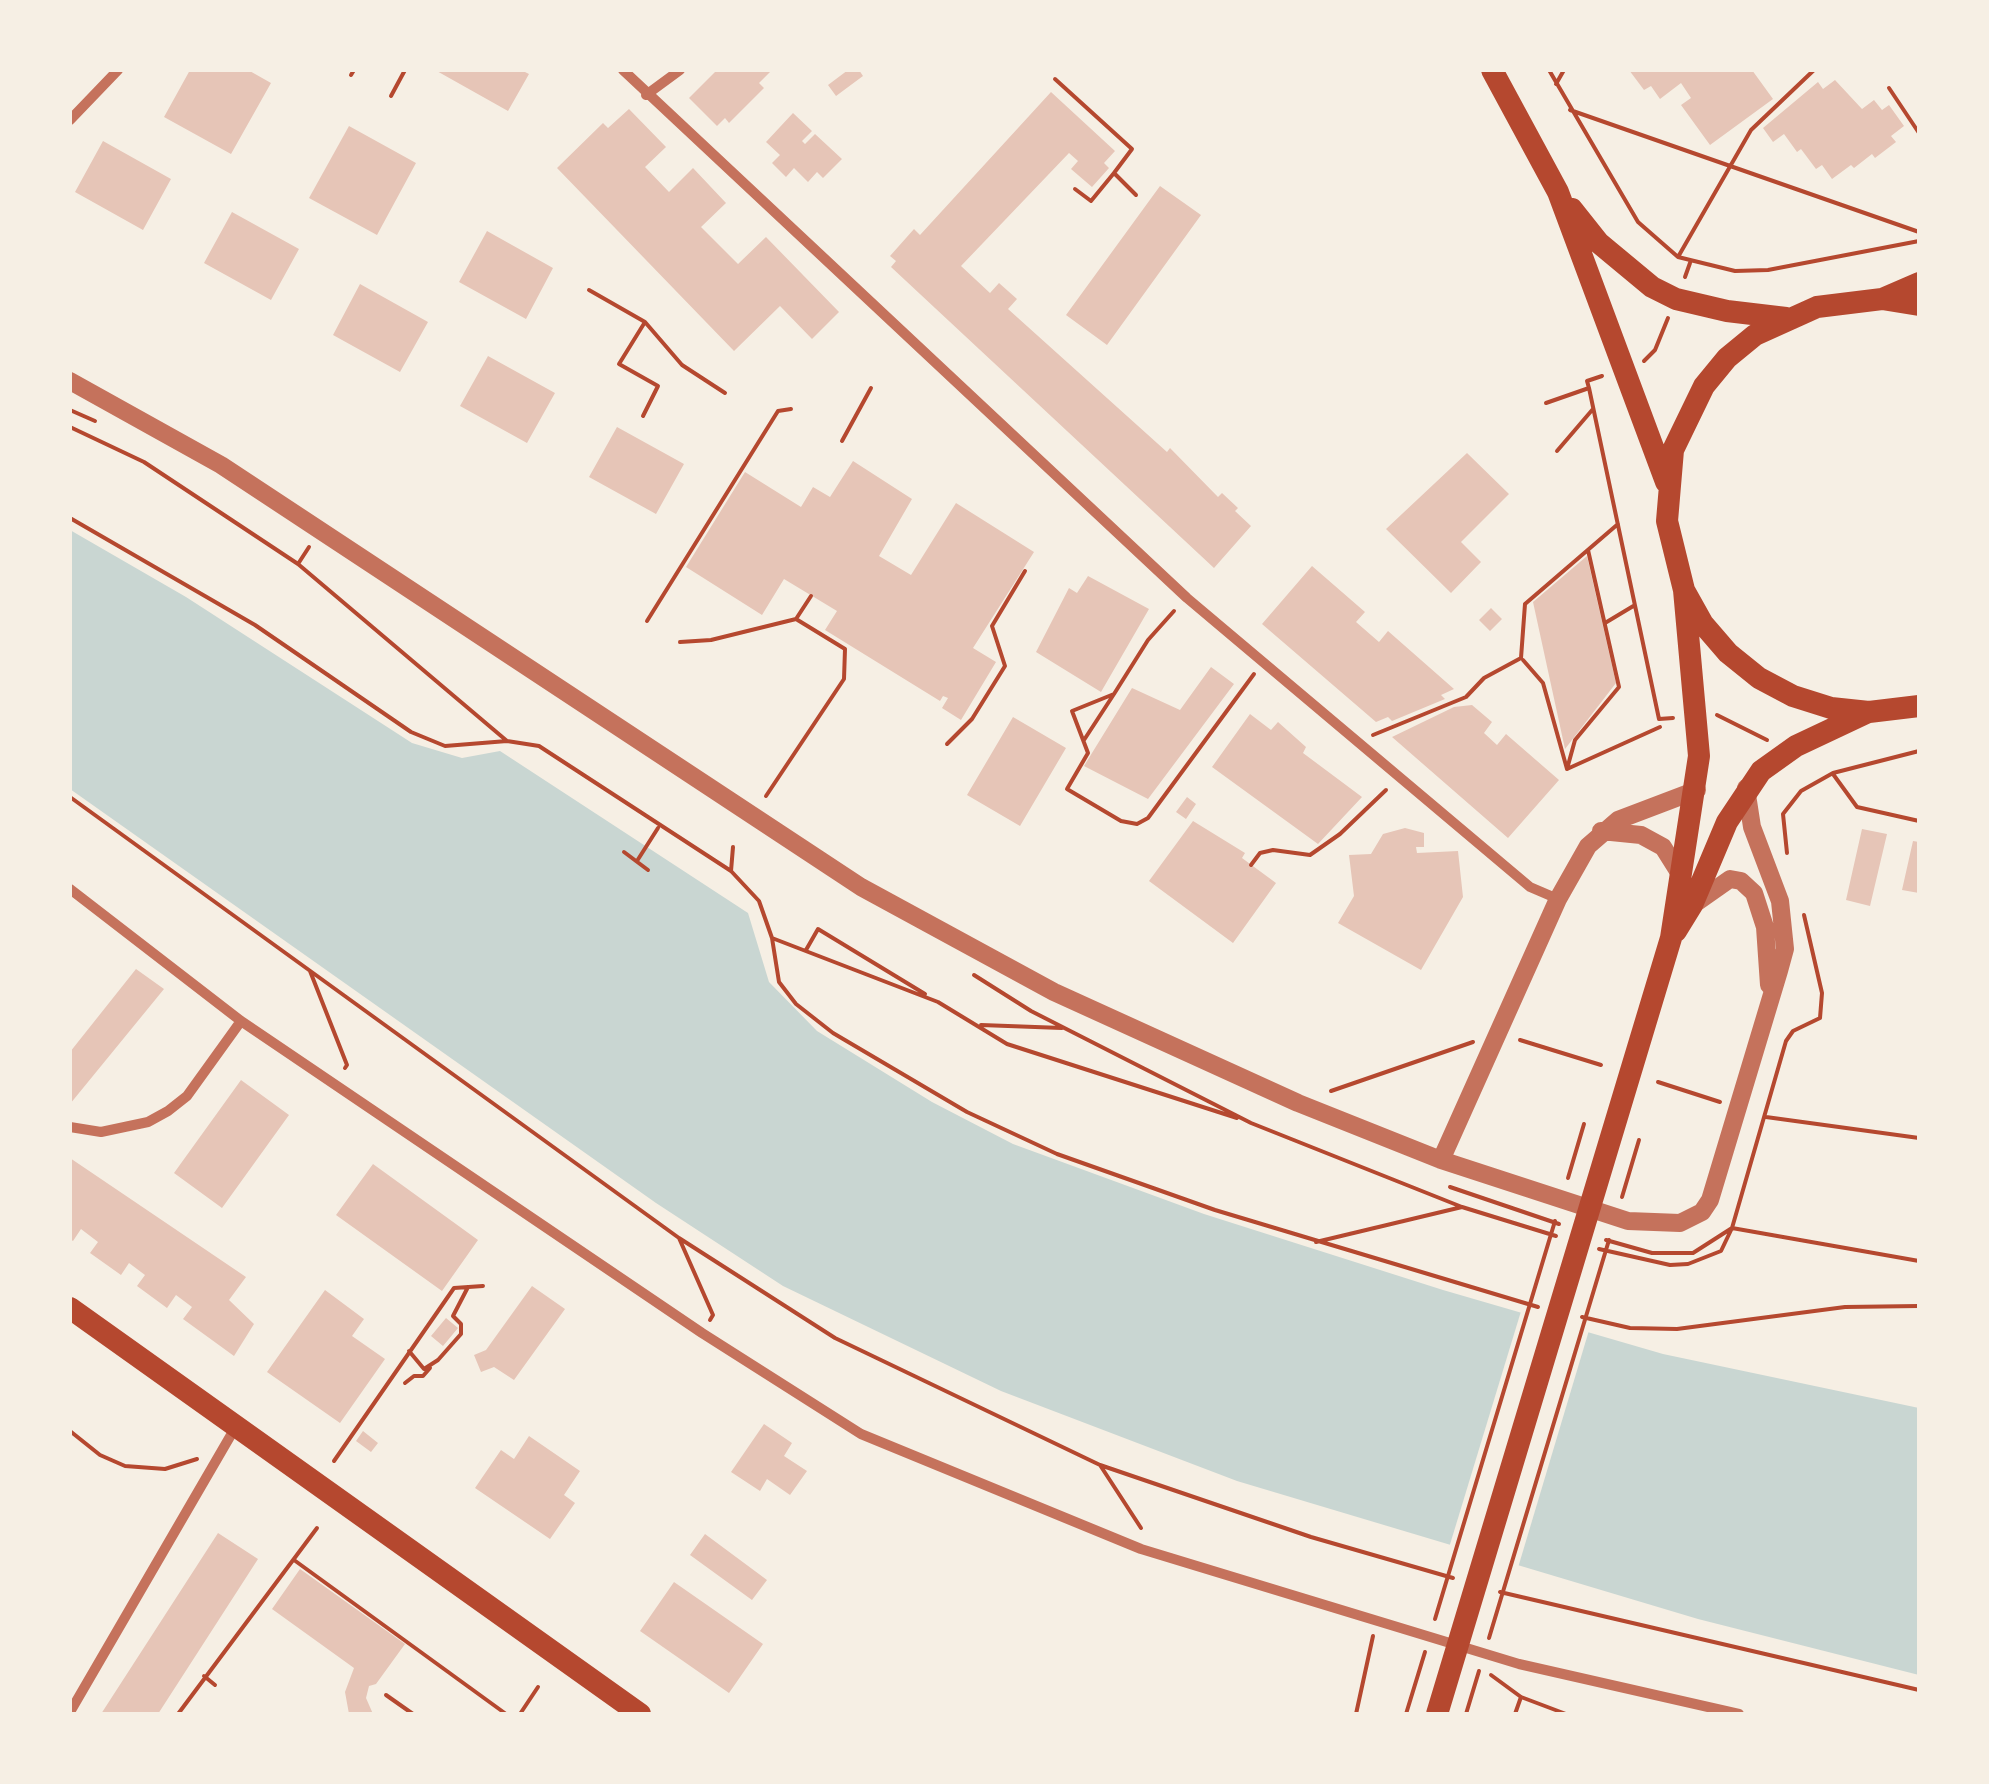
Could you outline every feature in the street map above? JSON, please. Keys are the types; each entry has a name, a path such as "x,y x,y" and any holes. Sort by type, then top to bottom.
{"main road":[{"path":"1492,70 1558,192 1667,485"},
{"path":"1558,192 1599,243 1652,288 1727,311 1786,318"},
{"path":"1882,299 1919,283"},
{"path":"1437,1714 1672,938 1696,790 1698,716 1684,590 1672,556 1667,485 1673,450 1704,386 1741,347 1786,318 1849,300 1882,299 1919,305"},
{"path":"1684,590 1716,638 1759,678 1794,696 1830,708 1869,712 1919,706"},
{"path":"1672,938 1692,905 1746,788 1781,755 1869,712"},
{"path":"70,1308 640,1714"}],"street":[{"path":"70,120 118,70"},
{"path":"623,70 874,308 921,345 1186,598 1530,887 1558,899"},
{"path":"646,95 680,70"},
{"path":"70,382 221,465 861,887 1054,992 1298,1103 1441,1160 1647,1223 1680,1223 1702,1212 1717,1184 1785,949 1776,890 1752,828 1746,788"},
{"path":"1441,1160 1558,899 1601,831 1618,820 1696,790"},
{"path":"1601,831 1652,841 1662,847 1680,874"},
{"path":"1692,905 1730,879 1741,881 1754,893 1766,938 1769,997"},
{"path":"70,889 241,1022 702,1333 861,1434 1141,1549 1452,1645 1740,1714"},
{"path":"70,1127 102,1132 148,1122 168,1112 187,1096 241,1022"},
{"path":"70,1712 216,1455 236,1428"}],"path":[{"path":"391,96 405,70"},
{"path":"1549,70 1638,222 1678,258 1735,271 1768,270 1919,241"},
{"path":"1556,84 1564,70"},
{"path":"1678,258 1750,130 1814,70"},
{"path":"1055,79 1132,149 1091,201 1075,189"},
{"path":"1889,88 1919,133"},
{"path":"1570,110 1919,232"},
{"path":"1114,173 1136,195"},
{"path":"589,290 645,322 682,365 725,393"},
{"path":"1647,360 1670,315"},
{"path":"643,416 658,386 619,364 645,322"},
{"path":"1546,403 1588,384 1659,719 1727,718 1768,741 1810,784"},
{"path":"842,441 870,388"},
{"path":"647,622 778,412 791,409"},
{"path":"1556,451 1594,409"},
{"path":"70,427 144,462 298,564 507,741"},
{"path":"70,518 255,625 428,741 445,746 507,741 538,746 731,870 759,902 772,938 779,982 796,1004 833,1033 967,1112 1058,1154 1315,1242 1511,1300"},
{"path":"1567,769 1544,682 1522,658 1525,604 1618,524"},
{"path":"298,564 309,547"},
{"path":"1567,769 1575,740 1619,687 1588,550"},
{"path":"947,744 972,718 1005,666 992,626 1025,570"},
{"path":"680,642 711,640 796,619 811,596"},
{"path":"1083,741 1148,640 1186,598"},
{"path":"1605,623 1635,605"},
{"path":"766,796 844,679 845,649 796,619"},
{"path":"1360,741 1466,696 1484,678 1522,658"},
{"path":"1114,694 1072,711 1088,753 1067,789 1122,821 1137,824 1148,818 1263,662"},
{"path":"1567,769 1660,727"},
{"path":"1833,773 1857,807 1919,820"},
{"path":"1251,865 1260,853 1273,850 1310,855 1340,834 1398,775"},
{"path":"70,797 678,1238 835,1338 1100,1465 1311,1536 1454,1578"},
{"path":"637,862 660,826"},
{"path":"731,870 733,847"},
{"path":"624,852 648,870"},
{"path":"806,950 818,929 1006,1044 1251,1123"},
{"path":"772,938 938,1002"},
{"path":"309,968 348,1064 333,1084"},
{"path":"976,1025 1065,1028"},
{"path":"1298,1103 1497,1033 1601,1065"},
{"path":"1658,1082 1740,1108"},
{"path":"1766,1117 1919,1138"},
{"path":"1567,1181 1584,1124"},
{"path":"1622,1198 1639,1140"},
{"path":"1315,1242 1462,1207"},
{"path":"1435,1619 1556,1219"},
{"path":"1732,1228 1919,1262"},
{"path":"1489,1638 1610,1236"},
{"path":"678,1238 713,1315 702,1333"},
{"path":"334,1462 454,1288 483,1286"},
{"path":"405,1383 430,1368 461,1334 461,1324 453,1316 468,1287"},
{"path":"1608,1324 1678,1330 1845,1307 1919,1306"},
{"path":"409,1351 420,1367 430,1368"},
{"path":"70,1431 100,1455 125,1466 166,1469 216,1455"},
{"path":"1100,1465 1142,1530 1141,1549"},
{"path":"178,1714 316,1528"},
{"path":"294,1560 506,1714"},
{"path":"1490,1589 1919,1690"},
{"path":"1356,1714 1376,1622"},
{"path":"1406,1714 1429,1638"},
{"path":"1466,1714 1483,1657"},
{"path":"204,1676 215,1686"},
{"path":"520,1714 538,1687"},
{"path":"386,1695 413,1714"},
{"path":"1515,1714 1521,1697 1566,1714"}],"shaded area":[{"path":"70,530 186,597 412,743 462,758 500,751 748,913 769,982 817,1031 932,1102 1013,1144 1204,1214 1443,1290 1663,1354 1919,1408 1919,1675 1698,1619 1237,1481 1001,1391 783,1286 656,1203 70,789"}],"pier":[{"path":"1522,1308 1590,1327 1517,1571 1448,1551"}],"building":[{"path":"190,70 248,70 271,83 231,154 164,117"},
{"path":"435,70 521,70 529,74 508,111"},
{"path":"717,70 772,70 759,83 764,88 729,123 725,118 717,126 689,98"},
{"path":"848,70 859,70 863,76 836,96 828,85"},
{"path":"1629,70 1752,70 1773,99 1710,145 1681,105 1691,98 1681,83 1660,99 1651,86 1644,90"},
{"path":"1835,80 1862,109 1874,100 1882,110 1889,105 1904,126 1891,136 1896,142 1875,158 1872,154 1832,179 1822,165 1816,169 1801,149 1797,152 1784,134 1773,142 1763,128 1818,82 1823,89"},
{"path":"1051,92 1115,151 1104,163 1109,168 1092,187 1071,169 1078,161 1069,153 961,266 990,293 999,283 1017,299 1008,309 1167,452 1170,448 1218,497 1222,493 1238,508 1235,511 1251,526 1214,568 891,267 896,261 890,256 914,229 920,235"},
{"path":"629,109 666,147 645,167 669,192 693,168 726,203 701,227 738,264 766,237 839,312 812,339 780,306 734,351 557,168 603,123 608,128"},
{"path":"793,113 812,131 802,141 805,144 815,134 842,159 823,178 817,172 808,182 794,168 786,177 772,163 780,155 766,142"},
{"path":"349,126 416,163 377,235 309,198"},
{"path":"103,141 171,179 143,230 75,192"},
{"path":"1160,186 1201,215 1107,345 1066,315"},
{"path":"232,212 299,249 271,300 204,263"},
{"path":"487,231 553,268 526,319 459,282"},
{"path":"360,284 428,322 400,372 333,335"},
{"path":"488,356 555,393 527,443 460,406"},
{"path":"617,427 684,464 656,514 589,477"},
{"path":"1467,453 1509,494 1461,542 1481,562 1451,593 1386,529"},
{"path":"853,461 912,499 879,556 911,575 956,503 1034,552 973,648 996,662 961,720 942,708 948,698 943,696 940,701 825,630 837,611 784,579 762,615 686,567 745,472 801,507 813,487 830,497"},
{"path":"1587,556 1616,683 1565,749 1533,602"},
{"path":"1312,566 1365,612 1356,622 1379,642 1388,631 1454,689 1441,695 1445,699 1392,721 1388,717 1376,722 1262,624"},
{"path":"1088,576 1149,609 1101,692 1036,652 1069,588 1077,593"},
{"path":"1491,608 1502,619 1490,631 1479,620"},
{"path":"1211,667 1234,684 1148,799 1084,766 1132,688 1180,710"},
{"path":"1472,705 1492,722 1484,733 1497,745 1506,734 1559,780 1508,838 1392,737 1454,707"},
{"path":"1250,714 1271,730 1278,722 1306,747 1303,753 1362,797 1318,844 1212,767"},
{"path":"1013,717 1066,748 1020,826 967,795"},
{"path":"1187,797 1196,804 1186,819 1176,812"},
{"path":"1193,821 1245,853 1242,858 1276,883 1233,943 1149,881"},
{"path":"1405,828 1424,833 1424,847 1416,847 1417,853 1458,851 1463,897 1421,970 1338,923 1354,896 1349,855 1371,854 1383,834"},
{"path":"1862,829 1887,834 1870,906 1846,900"},
{"path":"1913,841 1919,842 1919,893 1902,890"},
{"path":"136,969 164,989 70,1104 70,1052"},
{"path":"241,1080 289,1115 222,1208 174,1173"},
{"path":"70,1158 246,1277 229,1300 254,1324 234,1356 183,1319 192,1307 176,1295 167,1308 137,1286 145,1275 129,1263 121,1275 90,1253 98,1242 81,1229 73,1241 70,1239"},
{"path":"373,1164 478,1240 442,1291 336,1215"},
{"path":"532,1286 565,1309 514,1380 494,1367 481,1372 474,1355 486,1350"},
{"path":"325,1290 364,1319 352,1336 385,1359 340,1423 267,1372"},
{"path":"446,1318 458,1328 443,1346 431,1336"},
{"path":"764,1424 792,1443 784,1456 807,1471 790,1495 767,1479 760,1491 731,1472"},
{"path":"363,1431 378,1443 371,1452 356,1441"},
{"path":"529,1436 580,1471 564,1495 575,1503 550,1539 475,1488 501,1450 514,1459"},
{"path":"218,1533 258,1559 158,1714 101,1714"},
{"path":"705,1534 767,1580 752,1600 690,1555"},
{"path":"300,1569 405,1644 376,1684 369,1686 366,1698 373,1714 349,1714 345,1692 354,1668 272,1609"},
{"path":"674,1582 763,1644 729,1693 640,1631"}]}
